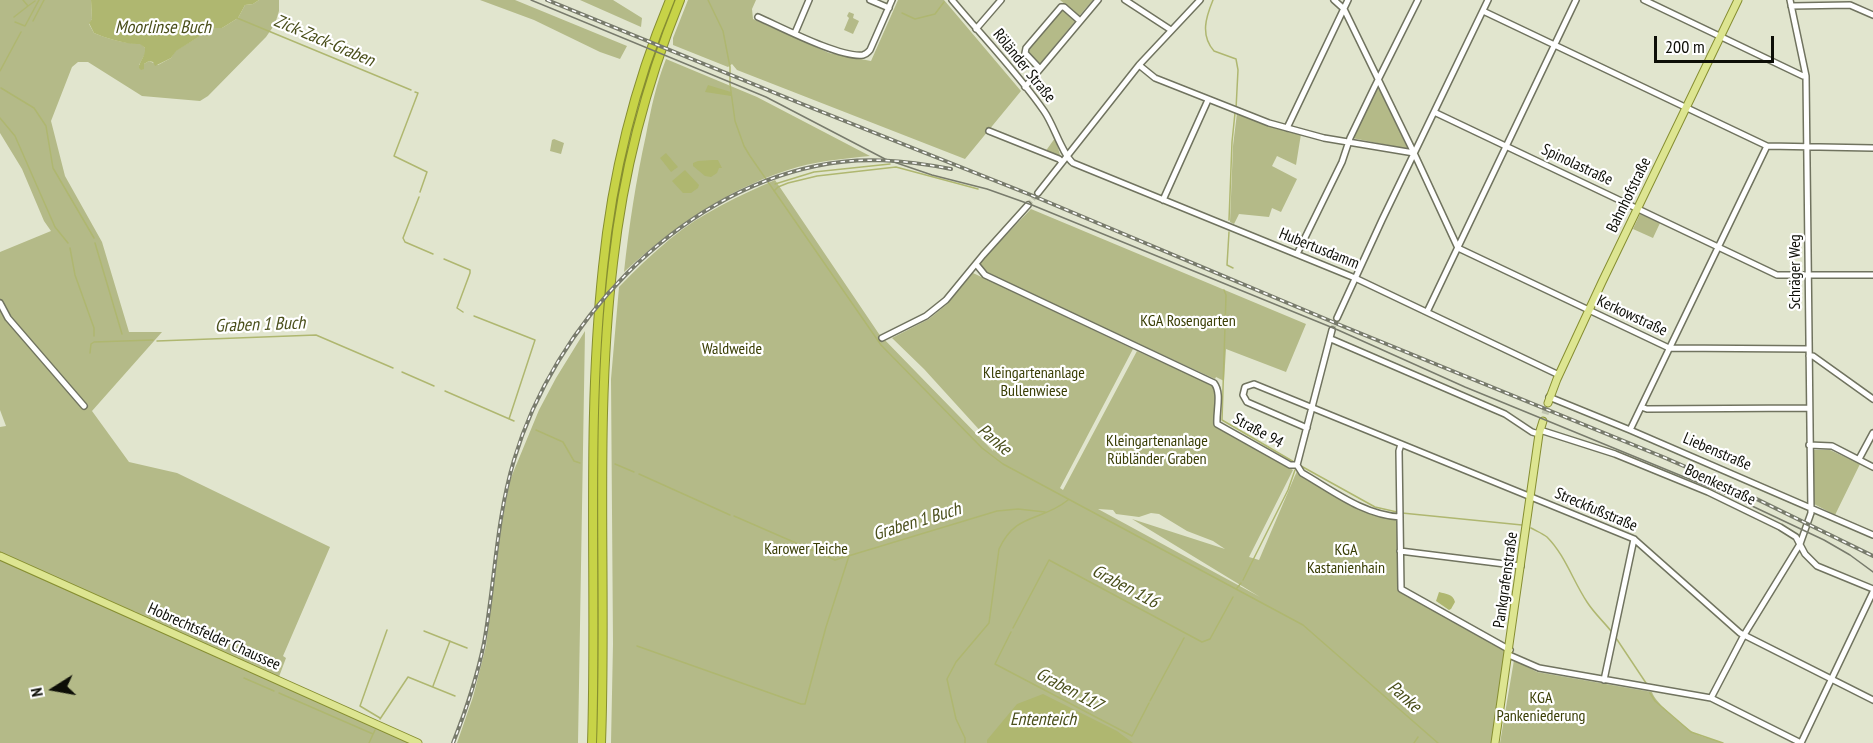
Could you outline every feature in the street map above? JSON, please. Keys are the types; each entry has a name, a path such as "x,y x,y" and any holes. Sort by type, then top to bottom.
{"highway":[{"path":"592,743 594,386 603,266 610,212 625,140 640,87 670,0"},
{"path":"601,743 604,395 613,261 639,121 654,71 680,0"}],"main road":[{"name":"Bahnhofstraße","path":"1548,400 1737,0"},
{"name":"Pankgrafenstraße","path":"1495,743 1530,497 1544,417"},
{"name":"Hobrechtsfelder Chaussee","path":"0,556 418,743"}],"street":[{"path":"795,33 809,0"},
{"path":"870,0 888,8"},
{"path":"758,17 835,50 861,55 870,50 892,0"},
{"name":"Röländer Straße","path":"952,0 1049,118 1066,156"},
{"path":"976,29 1001,0"},
{"path":"1025,87 1098,0"},
{"path":"1125,0 1171,30"},
{"path":"1038,193 1139,65 1200,0"},
{"path":"1334,0 1344,9 1458,248"},
{"path":"1287,128 1348,0"},
{"path":"1297,254 1418,0"},
{"path":"1336,318 1488,0"},
{"path":"1427,312 1576,0"},
{"path":"1644,0 1806,76"},
{"path":"1790,3 1850,5 1873,15"},
{"name":"Schräger Weg","path":"1711,698 1744,635 1800,544 1810,517 1806,76 1790,3"},
{"path":"1040,69 1025,53 1026,48 1061,7 1080,21"},
{"path":"1483,11 1767,146 1873,148"},
{"path":"1139,65 1155,78 1287,128 1414,153"},
{"path":"1163,200 1208,100"},
{"name":"Spinolastraße","path":"1434,112 1777,275 1873,275"},
{"path":"989,131 1062,162"},
{"path":"1630,430 1767,146"},
{"name":"Hubertusdamm","path":"1066,156 1076,165 1355,278 1559,375"},
{"path":"882,338 926,316 946,300 1028,205"},
{"name":"Kerkowstraße","path":"1458,248 1669,348 1809,352"},
{"name":"Straße 94","path":"976,264 985,275 1214,383 1218,392 1217,424 1290,465 1297,465 1302,472 1365,509 1400,517"},
{"path":"0,303 8,318 84,406"},
{"path":"1297,465 1332,330"},
{"name":"Boenkestraße","path":"1331,339 1505,414 1532,432 1540,432 1615,454 1696,487 1780,527 1796,537 1805,554 1817,566 1873,591"},
{"path":"1809,352 1873,399"},
{"name":"Streckfußstraße","path":"1307,428 1247,402 1244,398 1247,385 1254,384 1634,539 1744,635 1873,700"},
{"name":"Liebenstraße","path":"1548,400 1630,430 1873,535"},
{"path":"1641,407 1647,409 1809,408"},
{"path":"1859,459 1873,433"},
{"path":"1401,444 1399,451 1401,589 1539,668 1711,698 1801,743 1873,591"},
{"path":"1809,445 1832,446 1873,466"},
{"path":"1604,680 1634,539"},
{"path":"1400,551 1521,566"}],"green space":[{"path":"0,0 91,0 92,19 89,24 94,33 123,42 140,43 146,52 139,65 149,61 158,65 171,58 175,51 213,28 222,28 238,18 245,5 259,0 279,0 279,11 275,24 266,37 208,96 200,101 142,96 88,62 78,62 72,67 51,121 65,176 102,242 129,332 162,332 92,411 129,462 177,473 330,547 283,656 286,658 277,682 412,743 0,743 0,427 6,426 0,410 0,252 51,231 44,221 22,169 0,133"},
{"path":"480,0 515,0 627,46 620,59 600,52 534,20"},
{"path":"580,0 613,0 642,18 641,27"},
{"path":"688,0 756,0 752,9 753,19 829,53 871,61 898,0 944,0 1021,91 965,159 737,70 732,64 728,67 673,45 673,38"},
{"path":"1060,0 1093,0 1079,16"},
{"path":"1064,9 1076,20 1039,65 1028,53 1028,48 1060,10"},
{"path":"849,12 854,14 853,18 859,21 853,34 844,30"},
{"path":"666,59 757,97 870,156 808,164 743,188 680,226 624,272 642,152 654,97"},
{"path":"1376,86 1380,91 1408,149 1352,138"},
{"path":"1237,113 1301,134 1296,165 1277,156 1272,166 1297,179 1281,212 1272,208 1269,217 1239,214 1234,224 1230,222 1233,146"},
{"path":"1055,138 1061,158 1045,152"},
{"path":"554,139 564,143 561,154 550,151"},
{"name":"Karower Teiche","path":"775,180 879,334 993,451 994,446 924,369 892,338 929,319 946,305 973,273 1133,349 1060,488 1063,490 1137,351 1216,387 1215,425 1293,470 1249,557 1259,560 1297,471 1358,508 1398,519 1399,590 1507,652 1494,743 611,743 613,644 611,379 619,287 650,256 694,221","holes":["1098,509 1113,510 1116,514 1139,517 1151,513 1159,514 1187,531 1213,541 1225,549 1132,519 1260,597"]},
{"name":"KGA Rosengarten","path":"1031,209 1306,324 1286,372 1226,349 1224,381 1216,377 1215,379 985,273 978,264"},
{"path":"1640,214 1660,223 1653,238 1633,229"},
{"path":"585,331 578,743 457,743 473,697 486,646 501,527 510,480 539,410"},
{"path":"1814,450 1830,450 1860,464 1835,515 1814,504"},
{"name":"KGA Pankeniederung","path":"1514,660 1537,672 1652,692 1664,709 1691,731 1723,743 1500,743"}],"water":[{"name":"Moorlinse Buch","path":"91,0 259,0 245,5 238,18 222,28 213,28 176,51 171,58 155,66 149,61 141,70 139,65 145,48 140,44 117,41 94,33 89,23 92,19"},
{"path":"708,85 731,92 731,96 705,92"},
{"path":"666,153 678,167 671,172 660,158"},
{"path":"718,160 722,168 719,168 717,173 711,177 705,176 693,166 693,163 698,161"},
{"path":"685,170 699,185 691,193 683,193 672,181"},
{"path":"1439,592 1453,597 1455,602 1451,609 1449,610 1436,601"},
{"name":"Ententeich","path":"1043,694 1117,731 1133,743 987,743 987,740 1017,704"}],"waterway":[{"path":"14,17 28,6 23,0"},
{"path":"15,22 25,26 39,0"},
{"name":"Zick-Zack-Graben","path":"33,21 44,0"},
{"name":"Panke","path":"708,0 723,31 730,67 735,121 750,156 881,345 982,448 1003,464 1303,625 1438,743"},
{"path":"1213,0 1207,19 1207,39 1214,51 1236,59 1238,70 1236,109"},
{"path":"28,6 35,1"},
{"path":"902,13 915,19 935,14 944,2"},
{"name":"Zick-Zack-Graben","path":"237,18 411,90"},
{"path":"0,71 21,32"},
{"path":"1,88 34,108 46,126 53,168 94,238"},
{"name":"Zick-Zack-Graben","path":"415,92 418,93 394,156 427,172 420,192"},
{"path":"1229,220 1235,113"},
{"path":"0,118 15,136 55,227 68,243"},
{"path":"775,184 814,172 890,164"},
{"path":"774,191 788,183 817,176 896,167 978,189"},
{"name":"Zick-Zack-Graben","path":"419,197 403,238 405,242 433,254"},
{"path":"1229,232 1227,265 1233,268"},
{"path":"95,243 122,334"},
{"path":"70,248 75,275 94,328 94,336"},
{"name":"Zick-Zack-Graben","path":"444,259 470,270 457,308 463,312"},
{"path":"1224,290 1226,295 1222,420 1294,462"},
{"name":"Zick-Zack-Graben","path":"474,316 535,340 509,419"},
{"name":"Graben 1 Buch","path":"157,341 316,335 393,368"},
{"name":"Graben 1 Buch","path":"90,353 91,344 94,342 153,340"},
{"name":"Graben 1 Buch","path":"402,372 434,386"},
{"name":"Graben 1 Buch","path":"445,391 514,421"},
{"name":"Graben 1 Buch","path":"536,430 563,442 574,461 580,463"},
{"name":"Graben 1 Buch","path":"615,464 634,472"},
{"path":"1301,466 1375,507 1397,512"},
{"path":"1243,580 1288,490 1295,470"},
{"name":"Graben 1 Buch","path":"639,474 730,515"},
{"path":"965,743 956,719 947,679 956,662 989,623 999,549 1006,537 1021,523 1048,512 1068,500"},
{"name":"Graben 1 Buch","path":"734,516 835,560 997,511 1018,509 1045,512"},
{"path":"1402,513 1522,525"},
{"path":"1531,528 1553,544 1587,602 1611,631"},
{"path":"0,552 49,574"},
{"path":"637,646 805,704 826,627 849,556"},
{"path":"0,560 98,604"},
{"name":"Graben 116","path":"1013,628 1049,560 1202,642 1210,639 1233,597"},
{"path":"55,577 106,599"},
{"name":"Graben 116","path":"1237,588 1241,583"},
{"path":"110,601 133,611"},
{"path":"103,606 139,622"},
{"path":"137,613 248,663"},
{"path":"143,624 164,633"},
{"path":"380,718 360,706 387,630"},
{"path":"424,631 467,648"},
{"name":"Graben 117","path":"1011,632 995,664 1132,736 1149,703"},
{"name":"Graben 117","path":"1150,701 1184,638"},
{"path":"1616,638 1646,683"},
{"path":"433,686 450,641"},
{"path":"380,719 408,677 455,696"},
{"path":"244,678 274,691"},
{"path":"279,693 373,734"},
{"path":"1650,693 1655,701 1691,732 1723,743"},
{"path":"369,743 375,730"},
{"path":"1414,743 1418,737"}],"tunnel":[{"path":"1028,205 1038,193"},
{"path":"1332,330 1337,318"},
{"path":"1545,414 1548,403"}],"tram line":[{"path":"531,0 766,97 885,159 932,175 987,189 1032,205 1338,330 1465,387 1733,497 1824,540 1873,572"}],"railway":[{"path":"547,0 1031,195 1663,457 1732,487 1873,556"},
{"path":"453,743 471,694 484,643 499,528 514,460 533,410 558,361 590,315 627,273 669,236 715,205 764,181 816,166 850,161 900,161 951,169"}],"park label":[{"name":"Waldweide","path":"732,349"},
{"name":"Kleingartenanlage Bullenwiese","path":"1034,382"},
{"name":"Kleingartenanlage Rübländer Graben","path":"1157,450"},
{"name":"KGA Kastanienhain","path":"1346,559"}]}
